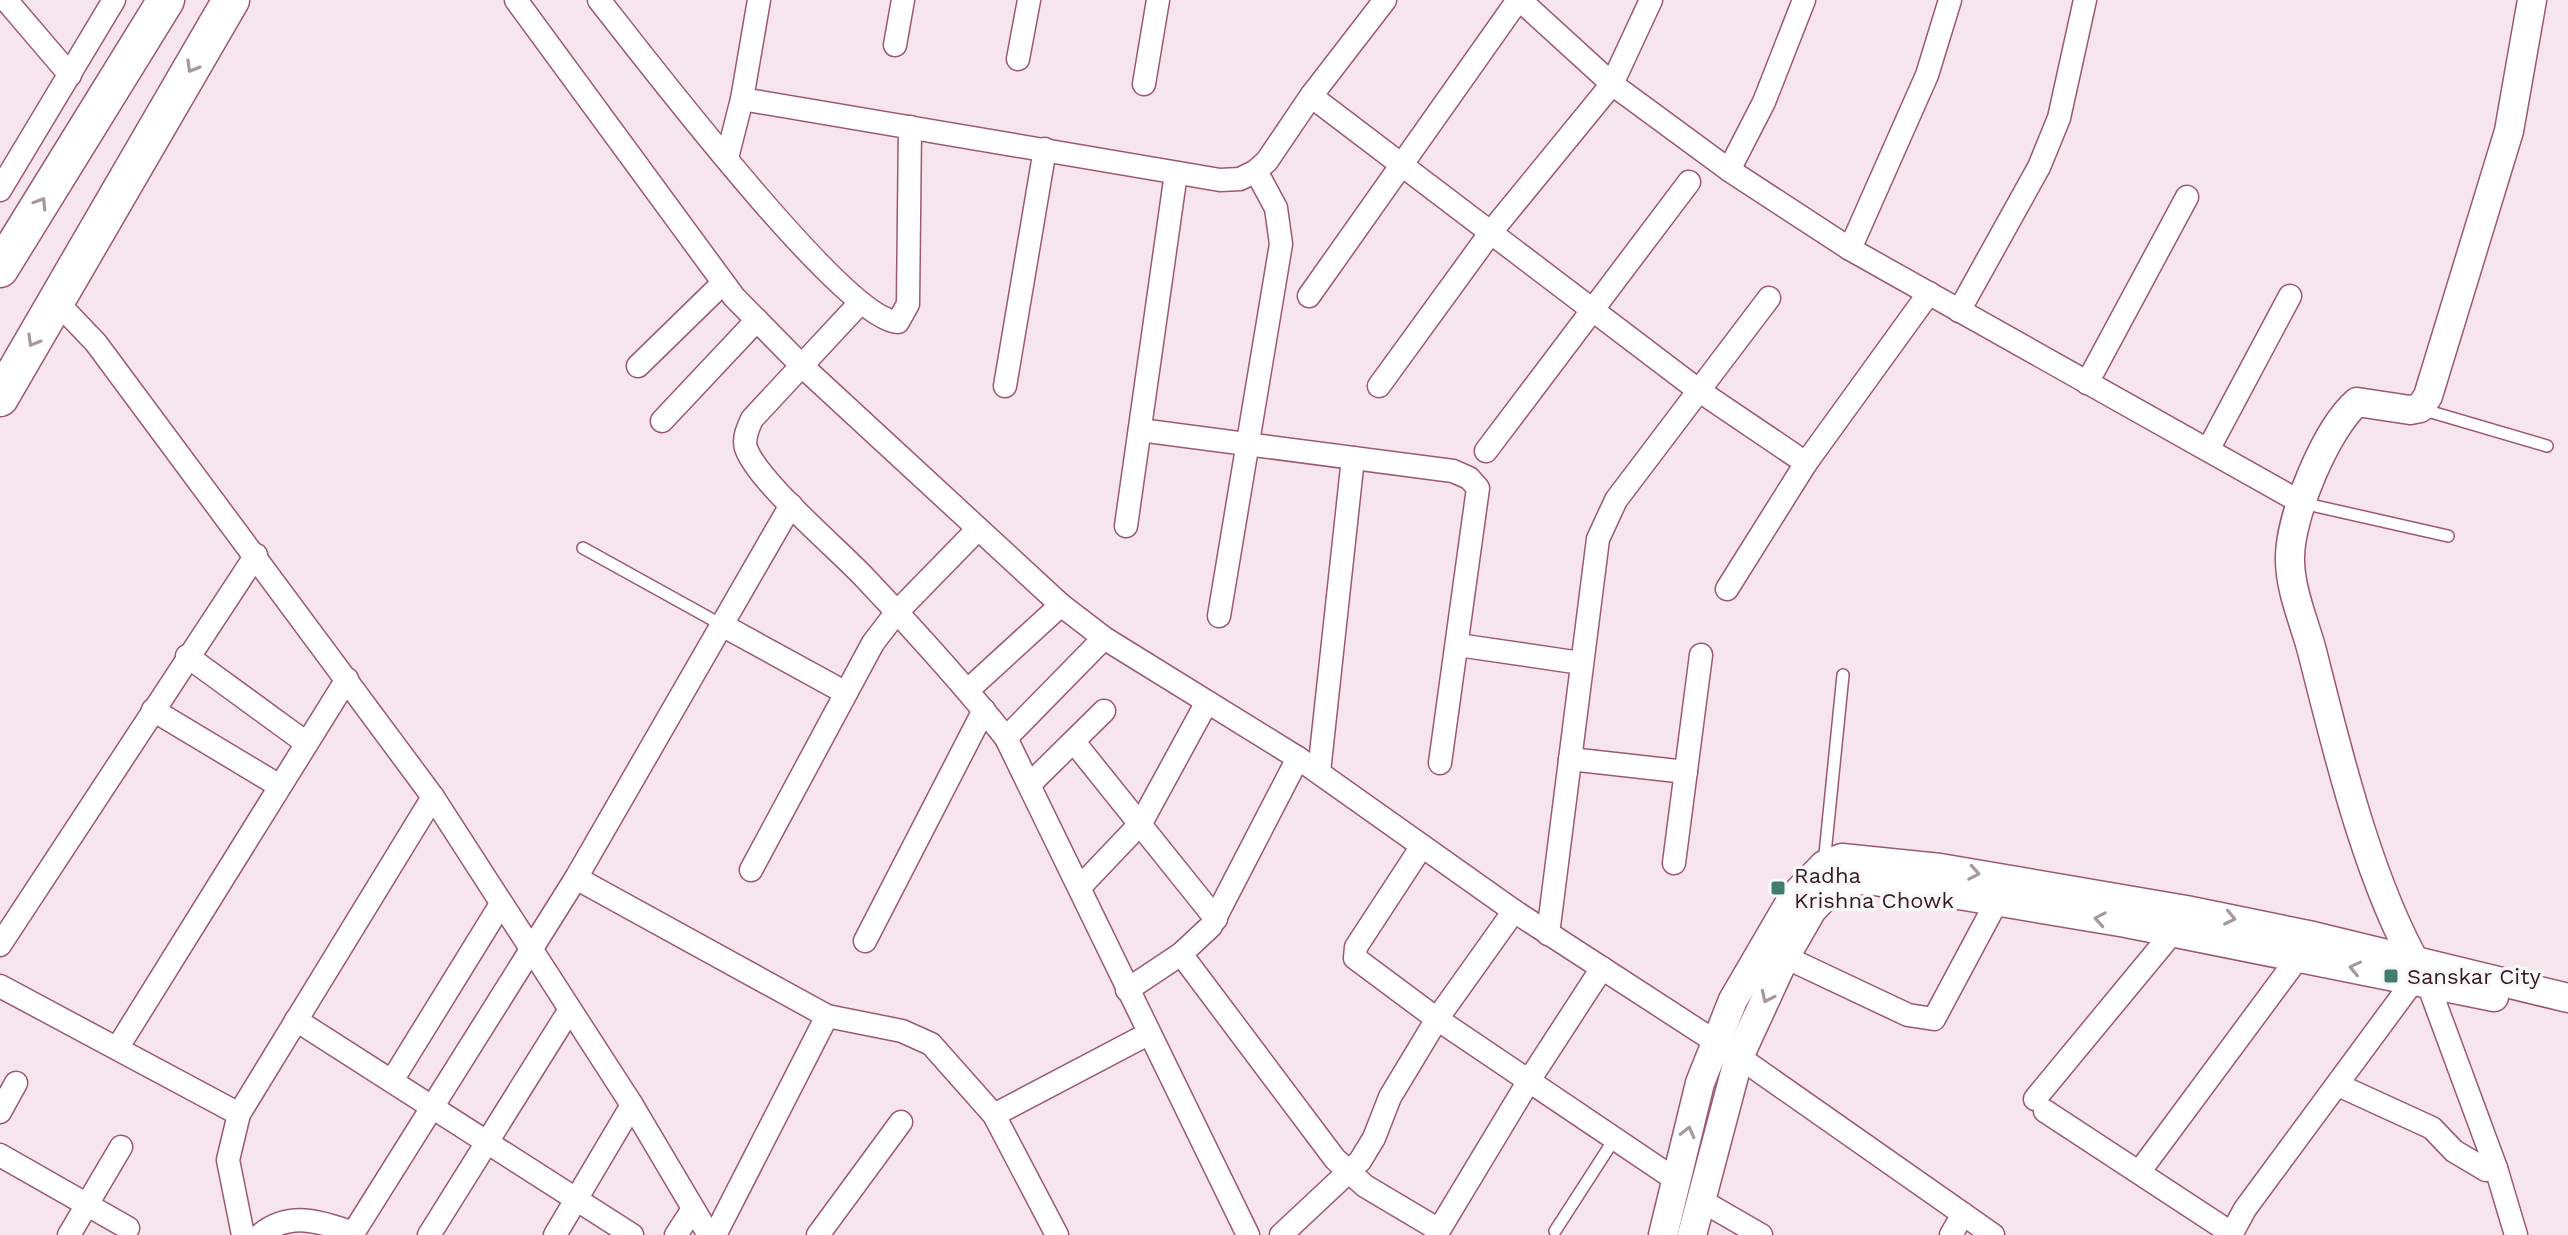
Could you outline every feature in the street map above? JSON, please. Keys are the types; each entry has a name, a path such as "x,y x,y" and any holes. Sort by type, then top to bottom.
{"highway":[{"path":"0,269 166,0"},
{"path":"0,398 231,0"}],"street":[{"path":"6,0 70,75"},
{"path":"0,190 114,0"},
{"path":"516,0 723,283 801,365 1061,605 1104,638 1319,772 1514,911 1739,1057 1993,1235"},
{"path":"599,0 727,158 860,303 890,322 898,322 906,313 910,127"},
{"path":"727,158 742,99 759,0"},
{"path":"895,45 903,0"},
{"path":"1018,59 1029,0"},
{"path":"1144,84 1158,0"},
{"path":"1309,296 1519,0 1612,84 1729,170 1850,249 2302,503"},
{"path":"1379,386 1491,232 1612,84 1651,0"},
{"path":"1729,170 1764,102 1804,0"},
{"path":"1850,249 1927,75 1950,0"},
{"path":"1959,311 2039,167 2059,118 2085,0"},
{"path":"2516,1235 2496,1168 2389,907 2363,830 2326,713 2293,586 2290,556 2302,503 2320,459 2347,411 2357,402 2410,410 2420,408 2428,396 2509,131 2532,0"},
{"path":"742,99 1176,173 1220,180 1240,179 1256,171 1375,3"},
{"path":"1311,96 1698,390 1806,463"},
{"path":"1005,386 1045,149"},
{"path":"1219,616 1281,244 1276,208 1256,171"},
{"path":"1126,526 1176,173"},
{"path":"1486,451 1689,182"},
{"path":"2087,383 2187,197"},
{"path":"638,366 723,283"},
{"path":"1727,589 1806,463 1929,293"},
{"path":"2209,448 2290,296"},
{"path":"1548,934 1594,554 1605,522 1616,500 1769,298"},
{"path":"56,301 96,343 433,797 712,1235 827,1016"},
{"path":"860,303 752,419 746,432 746,447 791,505 968,690 1006,738 1248,1235"},
{"path":"662,421 757,320"},
{"path":"1140,430 1453,471 1469,478 1478,488 1440,763"},
{"path":"1319,772 1353,458"},
{"path":"260,1235 272,1225 295,1219 320,1221 353,1234 576,878 791,505"},
{"path":"751,870 873,643 896,613 978,529"},
{"path":"0,945 256,555"},
{"path":"968,690 1061,605"},
{"path":"722,625 846,693"},
{"path":"1006,738 1104,638"},
{"path":"1458,645 1581,663"},
{"path":"1674,863 1701,655"},
{"path":"187,656 305,742"},
{"path":"118,1047 278,785 347,679"},
{"path":"1080,887 1141,823 1207,702"},
{"path":"153,710 278,785"},
{"path":"865,941 984,710"},
{"path":"1030,784 1104,711"},
{"path":"1074,742 1216,919"},
{"path":"1127,990 1181,954 1216,919 1298,758"},
{"path":"1570,759 1686,772"},
{"path":"243,1235 228,1160 239,1114 433,797"},
{"path":"1422,846 1356,947 1355,958 1437,1019 1676,1180"},
{"path":"1663,1235 1700,1083 1733,1000 1793,897 1824,865 1842,858 1865,857 1940,868 2186,910 2306,946 2568,1016"},
{"path":"576,878 827,1016 902,1031 931,1044 994,1115 1057,1235"},
{"path":"1692,1235 1739,1057 1785,957 1812,910 1831,890 1850,881 1869,880 2173,932 2306,946"},
{"path":"1785,957 1908,1015 1934,1019 1997,901"},
{"path":"393,1079 501,904"},
{"path":"1281,1235 1348,1173 1367,1150 1390,1097 1437,1019 1514,911"},
{"path":"2173,932 2040,1105 2231,1234 2418,974"},
{"path":"2140,1171 2306,946"},
{"path":"1181,954 1348,1173 1438,1232 1530,1079 1602,968"},
{"path":"2418,974 2568,998"},
{"path":"0,986 239,1114"},
{"path":"429,1235 569,1011"},
{"path":"296,1020 393,1079 632,1235"},
{"path":"994,1115 1148,1034"},
{"path":"0,1112 16,1083"},
{"path":"2338,1085 2432,1128 2454,1151 2486,1170 2496,1168"},
{"path":"555,1235 632,1105"},
{"path":"818,1235 901,1122"},
{"path":"69,1235 121,1147"},
{"path":"0,1155 128,1228"},
{"path":"1702,1201 1761,1235"},
{"path":"676,1235 693,1209"},
{"path":"1951,1235 1963,1214"}],"lane":[{"path":"2420,408 2547,446"},
{"path":"2302,503 2448,536"},
{"path":"583,548 722,625"},
{"path":"1824,865 1843,675"},
{"path":"1555,1231 1615,1138"}],"place":[{"name":"Radha Krishna Chowk","path":"1778,888"},
{"name":"Sanskar City","path":"2391,976"}]}
